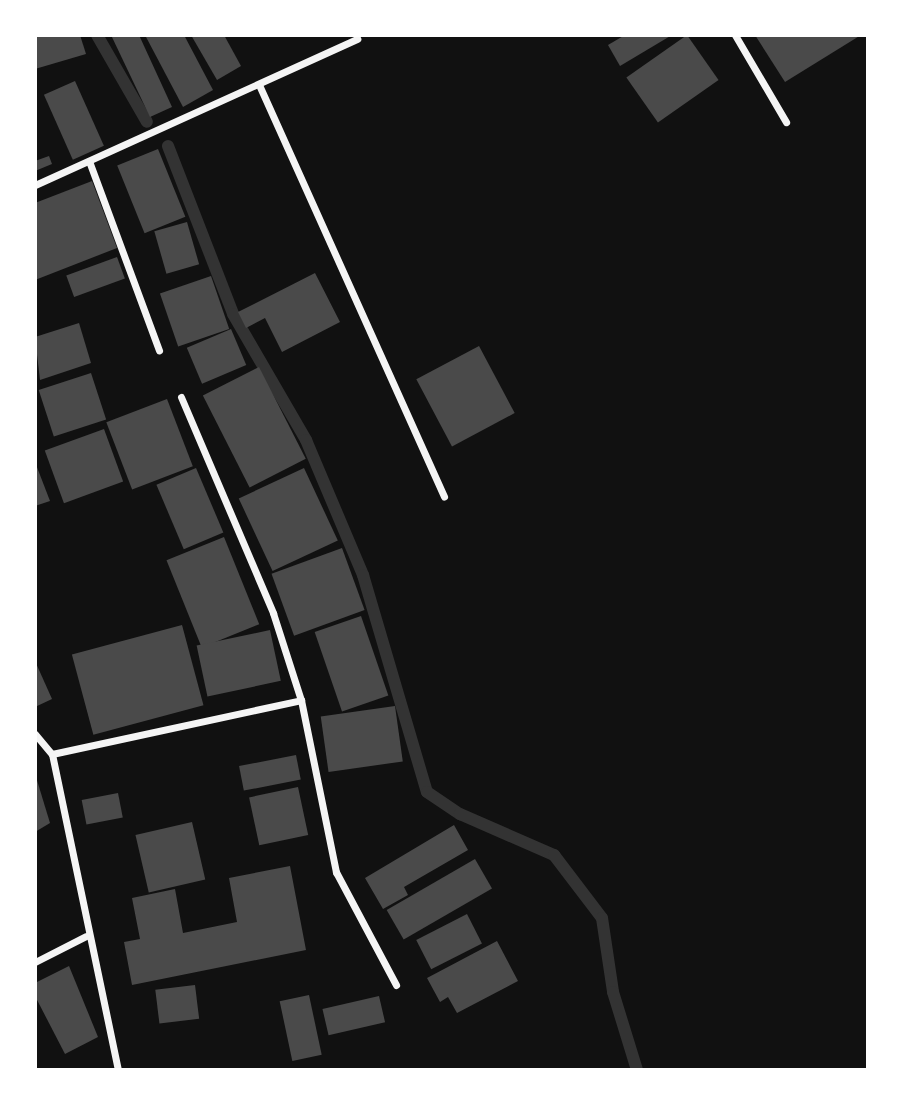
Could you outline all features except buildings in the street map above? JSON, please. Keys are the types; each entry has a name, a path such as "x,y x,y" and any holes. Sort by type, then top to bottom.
{"street":[{"path":"735,35 786,122"},
{"path":"35,185 260,87 357,39"},
{"path":"260,87 444,497"},
{"path":"89,161 159,349"},
{"path":"181,397 273,613 301,700 337,872 396,985"},
{"path":"52,754 301,700"},
{"path":"35,734 52,754 86,936 118,1070"},
{"path":"35,962 86,936"}],"waterway":[{"path":"97,35 147,122"},
{"path":"168,146 233,314 306,440 363,575 427,792 460,814 554,855 602,918 613,992 637,1070"}]}
